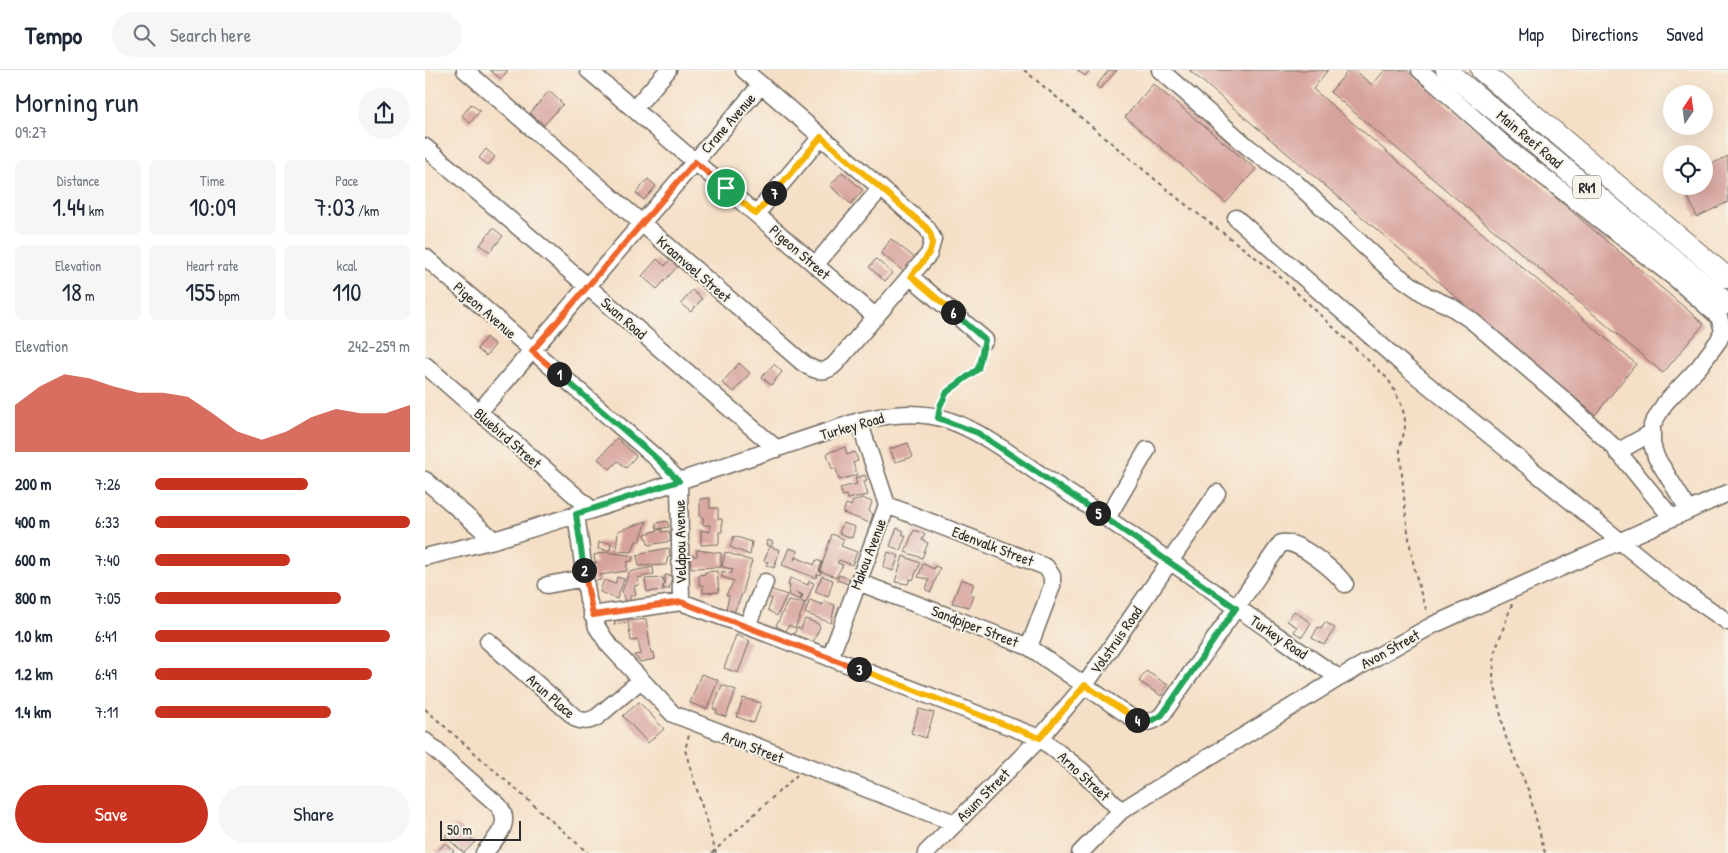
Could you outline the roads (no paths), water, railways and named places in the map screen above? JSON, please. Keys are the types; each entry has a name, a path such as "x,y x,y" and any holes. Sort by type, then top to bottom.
{"main road":[{"name":"Main Reef Road","path":"1446,70 1728,304"},
{"name":"Main Reef Road","path":"1481,70 1728,278"},
{"path":"1504,118 1519,102"}],"street":[{"name":"Kraanvoel Street","path":"465,70 803,363 816,371 823,371 833,366 876,317"},
{"name":"Pigeon Street","path":"588,70 876,317"},
{"path":"634,109 668,70"},
{"path":"744,70 931,233 933,245 929,254 876,317"},
{"path":"1160,70 1248,147 1295,182 1390,270 1427,296 1450,306 1471,320 1561,397 1617,452 1672,518"},
{"path":"1420,70 1515,154 1677,280 1719,317 1723,330 1719,340 1699,367 1665,403 1655,417 1651,433 1655,457 1688,509"},
{"name":"Crane Avenue","path":"479,412 761,85"},
{"path":"756,214 821,137"},
{"name":"Swan Road","path":"425,147 777,450"},
{"path":"815,265 881,188"},
{"path":"1235,218 1407,368 1674,585 1728,622"},
{"name":"Pigeon Avenue","path":"425,258 654,456 679,481"},
{"path":"911,276 985,340"},
{"name":"Bluebird Street","path":"425,365 479,412 584,512"},
{"name":"Turkey Road","path":"425,557 495,540 777,450 859,421 902,414 938,418 978,433 1107,518 1169,563 1339,678"},
{"name":"Makou Avenue","path":"830,658 887,505 859,421"},
{"path":"1617,452 1651,433"},
{"path":"1107,518 1147,450"},
{"path":"425,480 495,540"},
{"name":"Veldpou Avenue","path":"679,481 681,602"},
{"name":"Volstruis Road","path":"1040,738 1085,685 1217,493"},
{"name":"Avon Street","path":"1080,853 1121,812 1169,780 1339,678 1433,625 1672,518 1688,509 1728,493"},
{"name":"Edenvalk Street","path":"887,505 1046,567 1052,576 1052,586 1029,647"},
{"name":"Arun Street","path":"584,512 585,578 593,615 608,644 673,714 692,723 955,823"},
{"path":"1236,608 1277,546 1286,542 1299,547 1329,567 1345,584"},
{"path":"547,585 585,578"},
{"path":"747,626 765,582"},
{"name":"Sandpiper Street","path":"858,582 1029,647 1132,718 1145,722 1157,720 1236,608"},
{"name":"Arno Street","path":"593,615 681,602 747,626 1040,738 1081,771 1121,812"},
{"name":"Arun Place","path":"488,640 577,719 583,722 597,717 641,680"},
{"name":"Asum Street","path":"926,853 1040,738"},
{"path":"425,741 499,806 503,813 502,831 483,853"}]}
